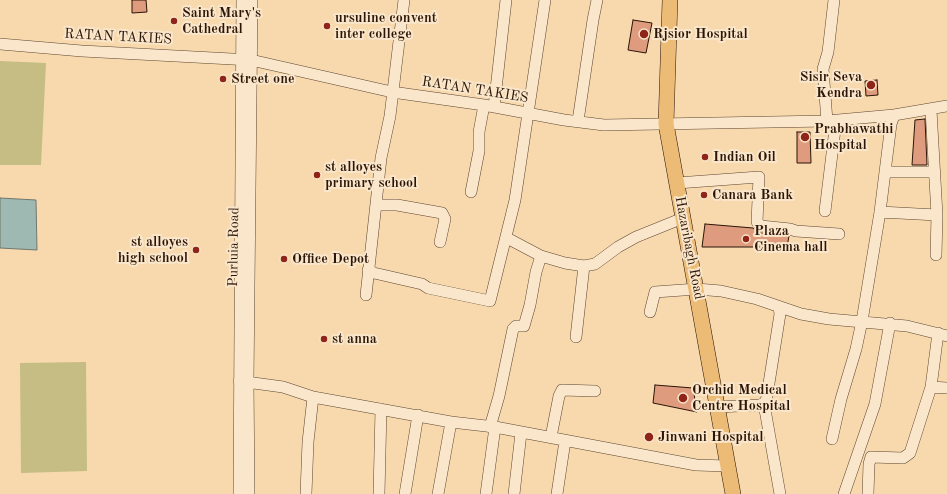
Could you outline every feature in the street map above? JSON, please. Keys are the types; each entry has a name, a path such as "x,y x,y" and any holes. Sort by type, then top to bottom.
{"main road":[{"name":"Hazaribagh Road","path":"670,0 666,124 733,494"}],"street":[{"name":"Purluia Road","path":"239,494 243,381 246,60 242,0"},
{"name":"Purluia Road","path":"246,60 252,0"},
{"path":"366,295 381,158 392,92 404,0"},
{"path":"471,192 479,151 479,132 489,106 506,0"},
{"path":"368,270 374,273 422,284 428,288 490,301 516,200 545,0"},
{"path":"578,121 592,20 597,0"},
{"path":"825,211 832,121 823,69 828,52 834,0"},
{"name":"RATAN TAKIES","path":"0,44 82,51 246,60 392,92 489,106 528,114 604,124 832,121 894,115 931,110 947,106"},
{"path":"931,110 937,215 936,256"},
{"path":"832,439 862,321 880,212 890,124 894,115"},
{"path":"885,172 935,172"},
{"path":"677,183 759,177 757,222 761,226 796,231 839,234"},
{"path":"377,205 397,206 442,213 444,219 440,242"},
{"path":"880,212 937,215"},
{"path":"507,238 541,256 565,263 584,266 595,264 618,247 683,218"},
{"path":"486,494 492,427 513,329 516,326 524,326 541,256"},
{"path":"576,337 584,266"},
{"path":"650,312 655,292 697,289 721,291 757,299 779,308 829,319 890,323 943,335 932,388 910,453 903,458 874,456 870,460 868,494"},
{"path":"779,308 766,402 764,404 780,494"},
{"path":"844,494 872,414 890,323"},
{"name":"Purluia Road","path":"243,381 249,494"},
{"path":"243,381 283,387 313,397 451,422 492,427 696,465 727,466"},
{"path":"932,388 947,388"},
{"path":"551,438 559,396 562,390 595,391"},
{"path":"306,494 308,442 313,397"},
{"path":"717,407 764,404"},
{"path":"379,494 381,409"},
{"path":"405,494 418,415"},
{"path":"438,494 451,422"},
{"path":"514,494 521,433"},
{"path":"557,494 565,441"}],"shaded area":[{"path":"0,61 46,63 41,165 0,165"},
{"path":"86,362 87,471 21,473 20,363"}],"water":[{"path":"0,198 36,200 37,250 0,248"}],"building":[{"path":"132,0 146,0 147,12 132,13"},
{"path":"633,20 652,23 646,53 628,50"},
{"path":"877,80 878,95 866,96 865,81"},
{"path":"925,119 927,165 912,165 915,120"},
{"path":"797,132 810,132 811,163 797,163"},
{"name":"Plaza Cinema hall","path":"705,224 753,228 760,233 789,236 787,247 702,247"},
{"path":"655,385 693,388 697,412 653,403"}],"place":[{"name":"Saint Mary's Cathedral","path":"174,21"},
{"name":"ursuline convent inter college","path":"327,26"},
{"name":"Rjsior Hospital","path":"644,34"},
{"name":"Street one","path":"223,79"},
{"name":"Sisir Seva Kendra","path":"871,85"},
{"name":"Prabhawathi Hospital","path":"805,137"},
{"name":"Indian Oil","path":"705,157"},
{"name":"st alloyes primary school","path":"317,175"},
{"name":"Canara Bank","path":"704,195"},
{"name":"Plaza Cinema hall","path":"746,239"},
{"name":"st alloyes high school","path":"196,250"},
{"name":"Office Depot","path":"284,259"},
{"name":"st anna","path":"324,339"},
{"name":"Orchid Medical Centre Hospital","path":"683,398"},
{"name":"Jinwani Hospital","path":"649,437"}]}
